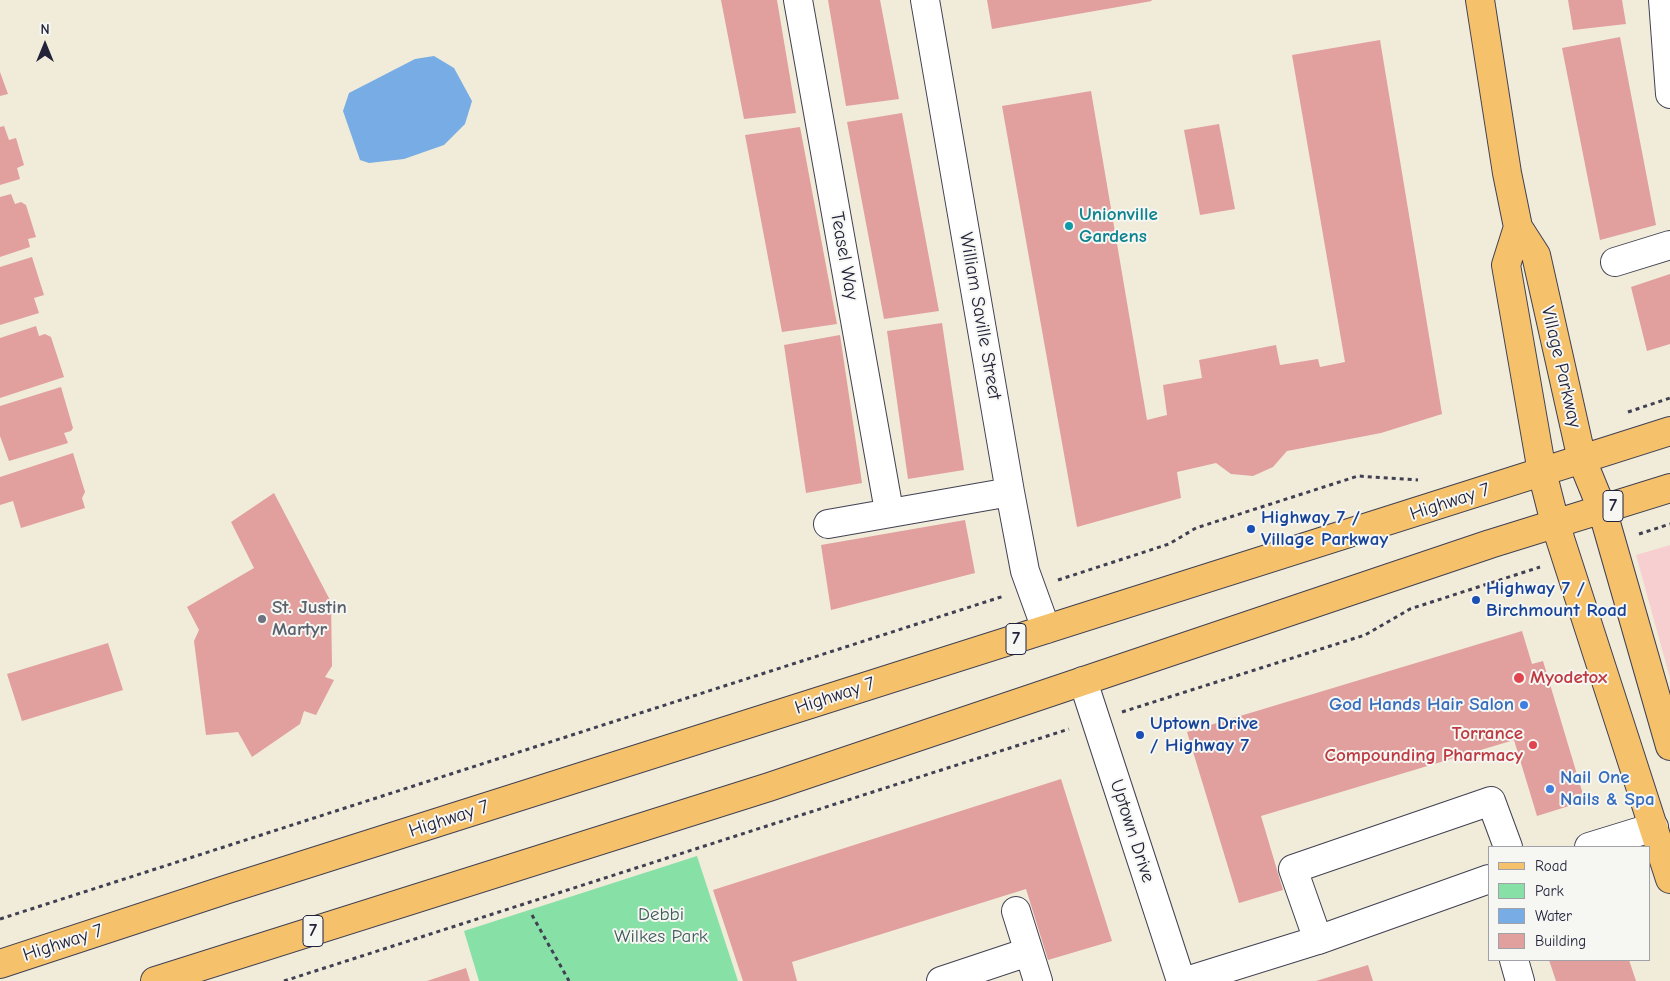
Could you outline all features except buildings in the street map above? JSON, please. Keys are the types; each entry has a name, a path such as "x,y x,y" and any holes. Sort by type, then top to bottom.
{"main road":[{"name":"Village Parkway","path":"1480,0 1507,173 1518,227 1536,255 1582,460 1602,509 1670,746"},
{"name":"Village Parkway","path":"1518,227 1506,265 1542,472 1555,523 1670,879"},
{"name":"Highway 7","path":"0,964 219,892 1670,431"},
{"name":"7","path":"155,981 769,787 1555,523 1670,488"}],"street":[{"name":"Teasel Way","path":"798,0 889,512"},
{"name":"William Saville Street","path":"925,0 1025,571 1046,629"},
{"path":"1663,0 1670,94"},
{"path":"1615,262 1670,245"},
{"path":"828,524 1010,492"},
{"name":"Uptown Drive","path":"1083,681 1181,981"},
{"path":"1318,940 1293,869 1491,801 1508,846"},
{"path":"1592,846 1654,828"},
{"path":"1186,981 1318,940 1488,879"},
{"path":"1016,911 1038,981"},
{"path":"941,981 1028,952"},
{"path":"1514,961 1520,981"}],"path":[{"path":"0,919 1169,544 1196,528 1358,476 1424,480"},
{"path":"1142,705 1365,635 1410,608 1425,604"},
{"path":"284,981 1063,731"},
{"path":"532,915 569,981"}],"shaded area":[{"path":"1670,545 1670,678 1636,555"}],"green space":[{"name":"Debbi Wilkes Park","path":"697,856 738,981 479,981 464,931"}],"water":[{"path":"434,56 454,68 472,101 465,124 444,145 404,159 369,163 360,160 343,111 349,93 415,59"}],"place":[{"name":"Unionville Gardens","path":"1069,226"},
{"name":"Highway 7 / Village Parkway","path":"1251,529"},
{"name":"Highway 7 / Birchmount Road","path":"1476,600"},
{"name":"St. Justin Martyr","path":"262,619"},
{"name":"Myodetox","path":"1519,678"},
{"name":"God Hands Hair Salon","path":"1524,705"},
{"name":"Uptown Drive / Highway 7","path":"1140,735"},
{"name":"Torrance Compounding Pharmacy","path":"1533,745"},
{"name":"Nail One Nails & Spa","path":"1550,789"}]}
